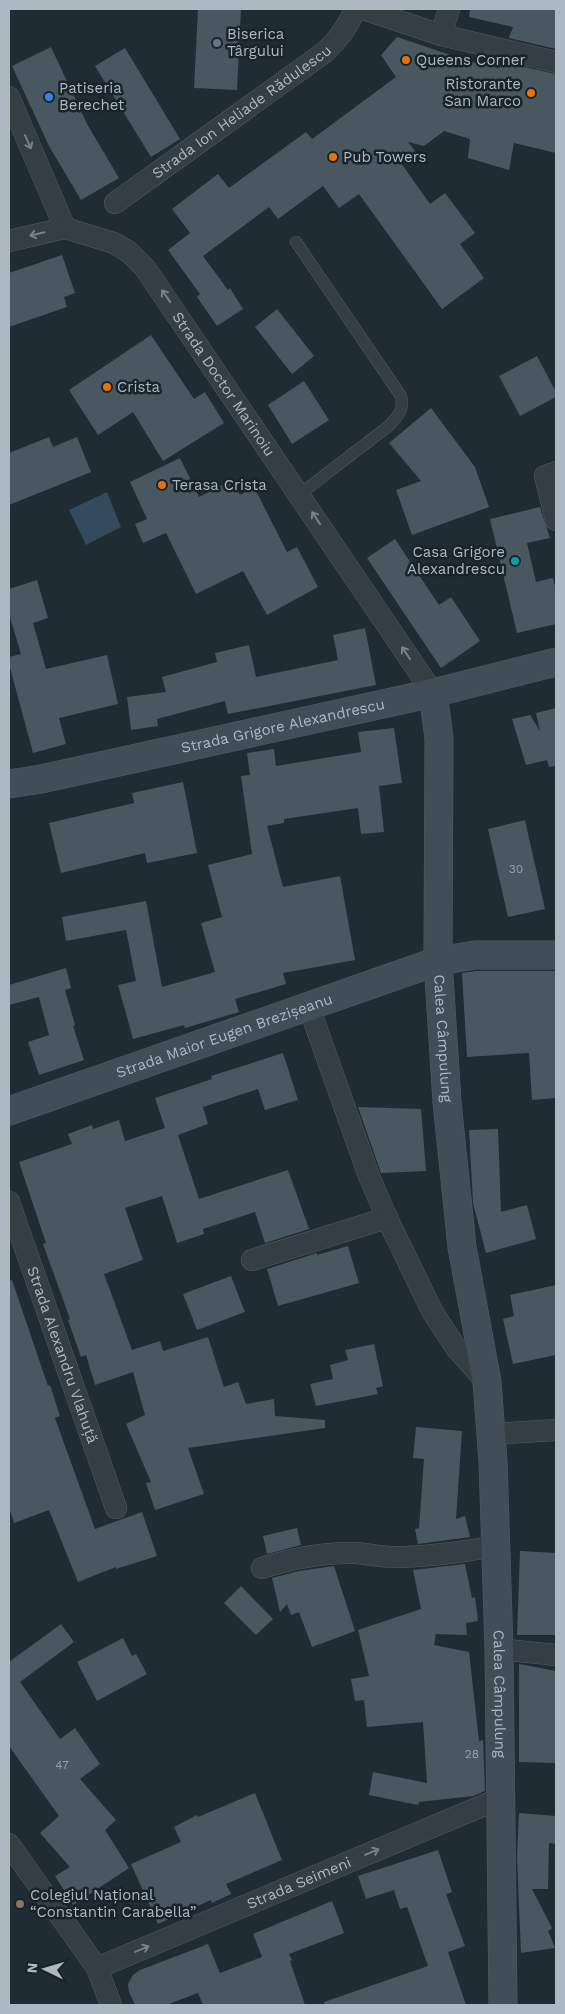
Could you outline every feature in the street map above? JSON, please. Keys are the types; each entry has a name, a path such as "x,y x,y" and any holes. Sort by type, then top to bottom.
{"street":[{"name":"Strada Ion Heliade Rădulescu","path":"116,203 325,52 341,37 355,9"},
{"path":"363,9 441,35 556,62"},
{"path":"441,35 449,9"},
{"path":"9,98 65,228 9,241"},
{"name":"Strada Doctor Marinoiu","path":"65,228 114,243 129,252 145,268 300,494 433,693"},
{"path":"556,472 545,476 556,520"},
{"name":"Strada Grigore Alexandrescu","path":"9,784 41,779 433,693 556,662"},
{"name":"Calea Câmpulung","path":"433,693 439,738 438,961 447,1102 457,1210 486,1382 491,1434 499,1649 503,2005"},
{"name":"Strada Maior Eugen Brezișeanu","path":"9,1111 438,961 475,955 556,955"},
{"path":"309,1007 369,1176 388,1218 432,1311 456,1348 486,1382"},
{"name":"Strada Alexandru Vlahuță","path":"9,1202 116,1508"},
{"path":"252,1260 388,1218"},
{"path":"491,1434 556,1430"},
{"path":"262,1568 292,1558 320,1554 356,1553 392,1557 417,1556 496,1546"},
{"path":"499,1649 556,1655"},
{"name":"Strada Seimeni","path":"97,1968 501,1798"},
{"path":"9,1844 97,1968 111,2005"}],"lane":[{"path":"296,242 401,396 403,406 390,425 300,494"}],"water":[{"path":"107,492 121,527 86,545 69,510"}],"building":[{"path":"198,9 241,9 237,90 194,88"},
{"path":"470,9 556,9 556,49 509,38 513,27 469,17"},
{"path":"397,37 465,60 499,68 502,62 556,74 556,153 514,143 509,170 468,158 470,139 444,131 424,146 408,142 416,152 401,163 430,204 445,193 475,233 460,244 484,278 442,309 359,194 339,208 323,186 278,219 269,207 203,256 228,290 230,288 243,309 217,326 197,297 200,294 168,250 190,233 172,209 218,174 229,188 306,132 312,139 396,77 381,55"},
{"path":"51,47 87,124 119,178 81,200 49,146 12,66"},
{"path":"125,48 180,139 151,157 95,66"},
{"path":"62,255 75,293 64,297 67,307 9,327 9,273"},
{"path":"277,309 314,356 292,374 255,327"},
{"path":"151,335 194,399 205,392 224,423 163,461 133,412 98,435 69,390"},
{"path":"537,356 556,392 556,397 520,416 499,376"},
{"path":"304,381 329,420 292,444 268,405"},
{"path":"431,408 475,467 489,507 412,535 396,490 421,481 389,443"},
{"path":"49,437 53,447 77,437 91,472 9,505 9,453"},
{"path":"180,458 199,497 232,480 240,495 254,487 287,552 297,547 318,587 267,615 243,571 196,594 166,533 143,543 135,524 147,519 130,482"},
{"name":"Casa Grigore Alexandrescu","path":"540,507 550,538 527,543 536,582 553,578 556,590 556,624 517,633 490,519"},
{"path":"395,539 439,605 451,597 480,641 441,668 367,558"},
{"path":"37,580 48,618 33,623 46,669 107,655 118,704 59,718 66,744 33,753 9,664 9,657 21,654 9,614 9,589"},
{"path":"365,628 376,685 228,714 225,701 157,719 158,726 131,730 127,697 166,692 162,677 217,662 215,653 249,645 256,677 338,660 333,635"},
{"path":"556,708 556,766 549,767 547,760 526,765 512,719 530,715 540,731 536,713"},
{"path":"394,728 402,783 379,786 384,832 361,834 358,808 284,819 284,823 267,826 283,887 340,876 355,960 283,973 286,984 235,999 239,1012 185,1028 184,1025 133,1039 118,985 136,981 126,930 66,941 62,917 146,901 162,987 215,972 201,923 222,917 208,865 252,854 241,776 250,775 247,753 274,749 276,766 361,752 358,732"},
{"path":"183,782 197,853 147,863 145,853 61,873 49,823 134,803 132,793"},
{"path":"525,820 545,909 508,917 488,829"},
{"path":"66,968 71,988 65,990 75,1025 73,1026 84,1060 39,1075 28,1042 49,1035 39,997 9,1005 9,985"},
{"path":"476,971 556,971 556,1098 532,1100 529,1053 467,1057 462,973"},
{"path":"283,1053 298,1100 265,1110 258,1089 203,1107 208,1124 178,1135 199,1199 288,1170 309,1229 265,1243 255,1212 203,1229 204,1234 177,1243 162,1196 125,1208 143,1260 104,1274 132,1350 160,1341 163,1351 208,1337 224,1387 238,1382 246,1404 274,1399 275,1416 325,1420 325,1428 188,1448 204,1494 155,1510 146,1483 151,1482 126,1424 145,1415 133,1372 95,1385 86,1355 81,1357 68,1320 70,1319 43,1244 46,1243 19,1162 72,1144 68,1134 92,1125 93,1129 119,1120 125,1141 165,1128 155,1098 212,1079 211,1076"},
{"path":"358,1107 421,1109 426,1171 381,1173"},
{"path":"498,1129 501,1212 527,1205 536,1239 486,1253 473,1203 469,1130"},
{"path":"348,1246 359,1283 278,1306 267,1269 317,1253 317,1255"},
{"path":"231,1276 245,1312 197,1330 183,1294"},
{"path":"12,1280 60,1416 55,1418 95,1529 142,1512 157,1556 116,1569 116,1567 78,1582 49,1510 14,1523 9,1507 9,1281"},
{"path":"556,1285 556,1355 513,1364 503,1319 514,1316 510,1295"},
{"path":"374,1344 383,1386 376,1388 378,1394 316,1406 310,1384 333,1379 330,1365 348,1360 345,1350"},
{"path":"416,1427 462,1431 456,1519 465,1516 470,1537 418,1544 415,1529 419,1528 424,1459 413,1458"},
{"path":"297,1528 301,1545 267,1554 263,1536"},
{"path":"520,1551 556,1553 556,1635 517,1635"},
{"path":"465,1564 472,1598 475,1597 478,1621 466,1623 467,1635 436,1634 434,1645 469,1652 479,1741 483,1740 485,1791 473,1796 419,1802 418,1805 369,1795 373,1772 427,1783 423,1722 367,1727 364,1700 355,1701 351,1679 369,1676 358,1630 421,1609 413,1570"},
{"path":"334,1566 355,1631 312,1647 299,1612 291,1615 287,1604 280,1612 272,1578 299,1571"},
{"path":"241,1586 273,1619 256,1635 224,1603"},
{"path":"61,1624 74,1642 20,1682 60,1739 75,1728 100,1764 80,1779 116,1820 105,1830 129,1868 73,1905 55,1876 70,1867 40,1833 59,1816 9,1746 9,1662"},
{"path":"123,1638 132,1656 136,1654 147,1674 97,1701 77,1662"},
{"path":"519,1664 556,1671 556,1763 519,1762"},
{"path":"255,1793 282,1860 226,1884 231,1894 212,1903 211,1900 158,1924 131,1864 181,1842 174,1827 197,1815 198,1817"},
{"path":"519,1813 556,1816 556,1844 549,1843 548,1889 532,1889 552,1928 548,1931 555,1948 521,1953 517,1857"},
{"path":"438,1850 452,1892 446,1894 465,1946 448,1952 466,2005 325,2005 324,2002 428,1966 407,1907 400,1909 394,1890 366,1899 358,1876"},
{"path":"332,1901 344,1933 289,1954 305,2005 203,2005 198,1993 166,2005 135,2005 129,1992 128,1984 133,1975 140,1970 208,1944 220,1973 262,1957 253,1934"}],"place":[{"name":"Biserica Târgului","path":"217,43"},
{"name":"Queens Corner","path":"406,60"},
{"name":"Ristorante San Marco","path":"531,93"},
{"name":"Patiseria Berechet","path":"49,97"},
{"name":"Pub Towers","path":"333,157"},
{"name":"Crista","path":"107,387"},
{"name":"Terasa Crista","path":"162,485"},
{"name":"Casa Grigore Alexandrescu","path":"515,561"},
{"name":"Colegiul Național “Constantin Carabella”","path":"20,1904"}]}
